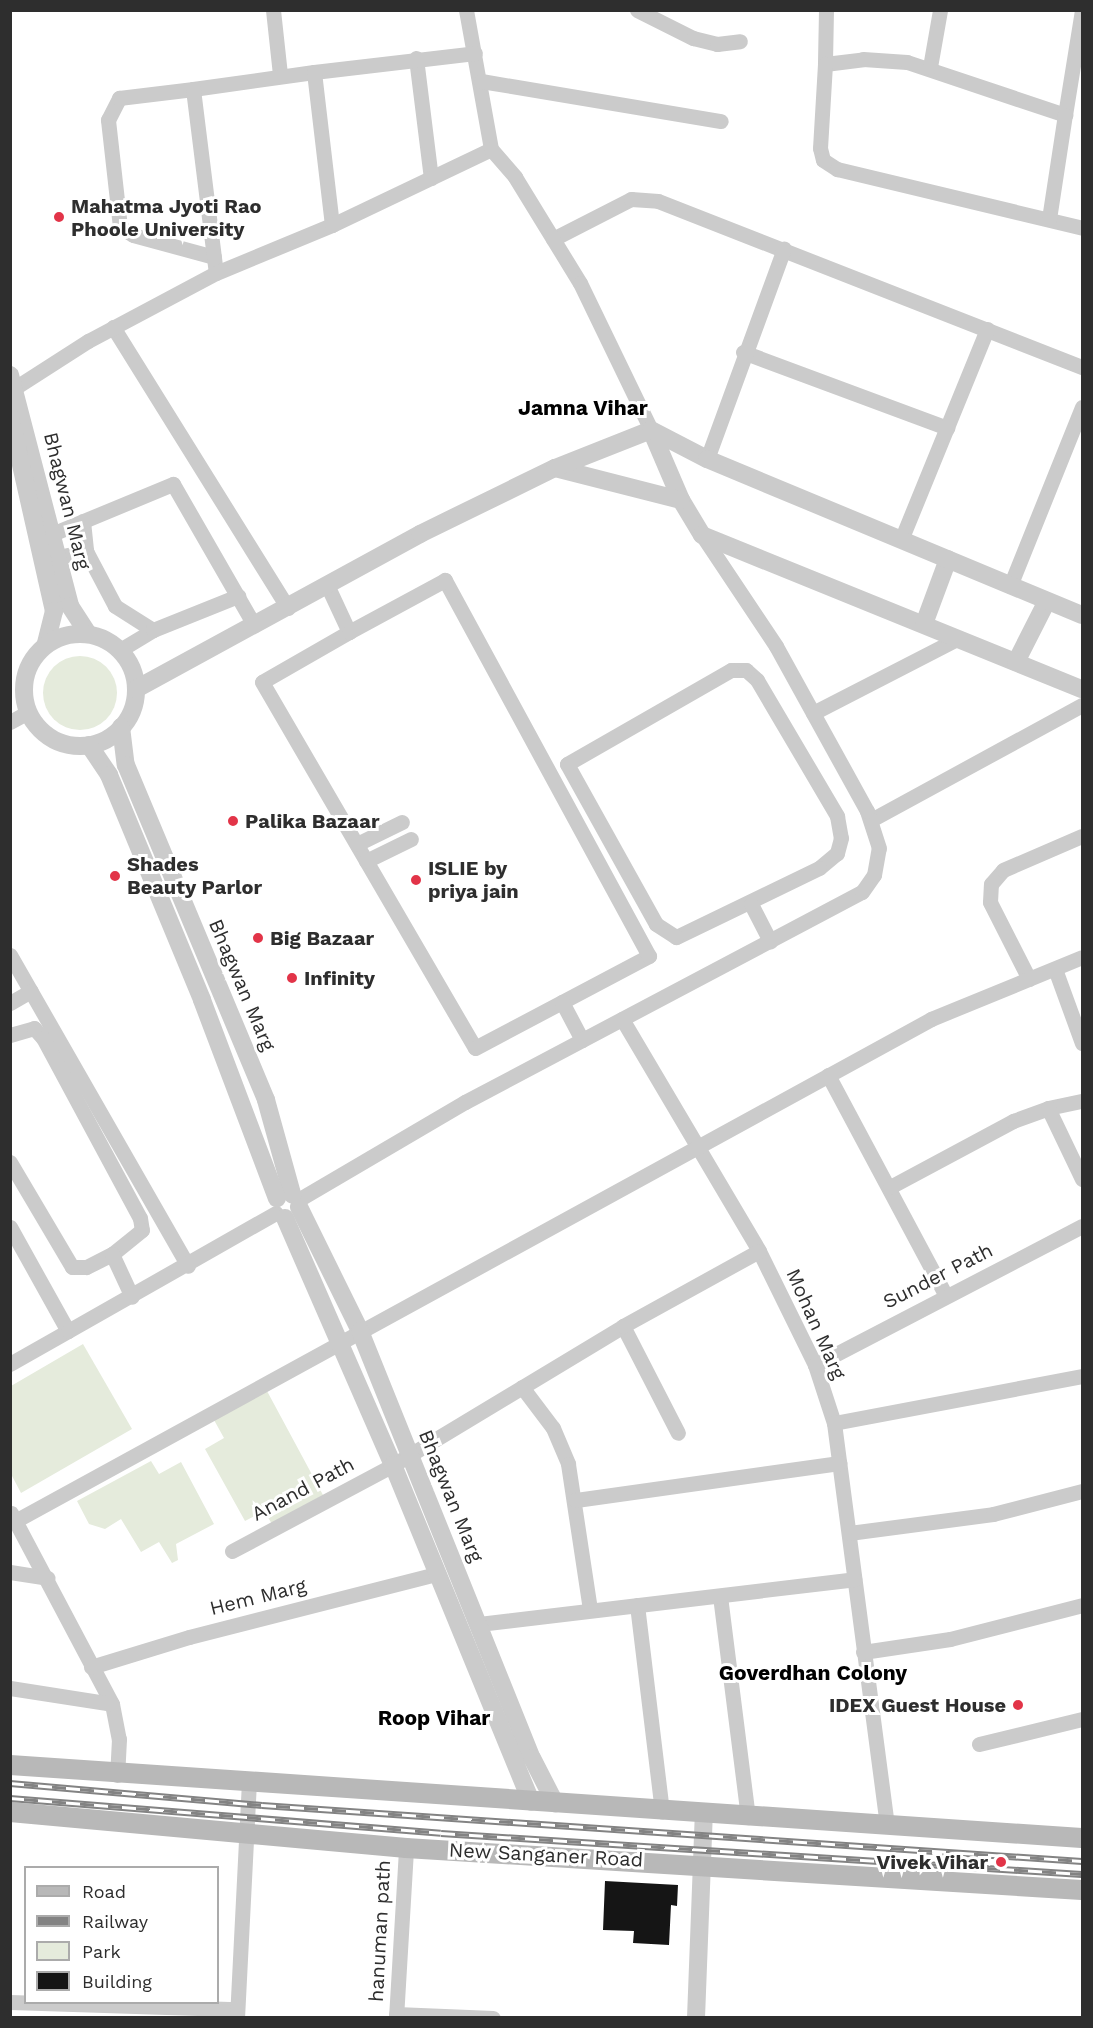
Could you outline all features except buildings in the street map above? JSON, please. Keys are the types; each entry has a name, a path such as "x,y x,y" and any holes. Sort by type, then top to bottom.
{"main road":[{"path":"10,1765 249,1784 1083,1838"},
{"name":"New Sanganer Road","path":"10,1812 245,1836 406,1848 1083,1890"}],"street":[{"path":"273,10 280,75"},
{"path":"10,1364 188,1266 288,1205 582,1040 862,892 878,866 879,848 871,820 776,646 681,500 651,430 579,283 515,177 491,149 481,81 466,10"},
{"path":"637,10 693,38 717,44 741,41"},
{"path":"826,10 820,148 823,160 837,170 1083,228"},
{"path":"930,67 940,10"},
{"path":"1049,219 1082,10"},
{"path":"214,257 128,233 119,222 108,120 112,105 119,98 280,75 475,53"},
{"path":"416,58 431,178"},
{"path":"825,64 863,59 930,67 1065,115"},
{"path":"314,72 332,225"},
{"path":"481,81 721,121"},
{"path":"193,89 216,273"},
{"path":"13,384 113,327 216,273 332,225 491,149"},
{"path":"553,239 631,199 658,201 1083,367"},
{"path":"707,459 743,352 784,249"},
{"path":"113,327 288,608"},
{"path":"901,540 987,329"},
{"path":"743,352 947,428"},
{"name":"Bhagwan Marg","path":"13,384 70,606 88,634"},
{"path":"1010,585 1083,407"},
{"name":"Bhagwan Marg","path":"10,416 54,611 46,644"},
{"path":"136,689 328,587 420,534 555,468 651,430 707,459 1083,615"},
{"path":"555,468 681,500"},
{"path":"52,534 173,484 254,625"},
{"path":"82,520 86,551 115,606 153,630"},
{"path":"702,535 1083,689"},
{"path":"58,556 86,551"},
{"path":"924,624 948,560"},
{"path":"445,580 649,956 475,1048 262,682 350,632 445,580"},
{"path":"328,587 350,632"},
{"path":"120,650 153,630 238,596"},
{"path":"1016,662 1047,601"},
{"path":"68,634 88,634 120,650 131,667 136,689 133,708 122,728 89,745 69,745 45,734 28,712 24,686 32,660 46,644 68,634"},
{"path":"813,713 957,639"},
{"path":"731,670 746,670 757,680 837,816 841,838 837,853 819,868 751,904 676,937 656,924 567,764 731,670"},
{"path":"871,820 1083,705"},
{"path":"10,722 28,712"},
{"name":"Bhagwan Marg","path":"122,728 126,765 266,1100 288,1205 360,1331 479,1624 555,1803"},
{"name":"Bhagwan Marg","path":"89,745 114,786 288,1205 339,1340 393,1465 531,1802"},
{"path":"357,844 402,822"},
{"path":"1029,979 990,902 991,884 1003,870 1083,836"},
{"path":"366,861 411,838"},
{"path":"751,904 770,941"},
{"path":"10,956 188,1266"},
{"path":"117,1775 119,1739 112,1704 91,1667 48,1578 13,1516 339,1340 360,1331 931,1019 1083,957"},
{"path":"1055,969 1083,1043"},
{"path":"10,1003 31,991"},
{"path":"562,1002 582,1040"},
{"name":"Mohan Marg","path":"622,1019 700,1146 759,1251 815,1365 834,1423 887,1826"},
{"path":"10,1035 34,1028 43,1038 140,1218 138,1235 112,1254 86,1267 72,1267 10,1162"},
{"path":"828,1075 891,1187 945,1294"},
{"path":"891,1187 1013,1121 1048,1108 1083,1101"},
{"path":"1048,1108 1083,1179"},
{"name":"Sunder Path","path":"815,1365 945,1294 1083,1226"},
{"path":"10,1227 68,1331"},
{"name":"Anand Path","path":"232,1551 393,1465 409,1452 623,1326 759,1251"},
{"path":"112,1254 132,1297"},
{"path":"623,1326 678,1433"},
{"path":"834,1423 1083,1376"},
{"path":"522,1386 553,1428 576,1500 590,1609"},
{"path":"576,1500 839,1463"},
{"path":"849,1533 993,1514 1083,1491"},
{"path":"10,1572 48,1578"},
{"name":"Hem Marg","path":"91,1667 189,1636 437,1574"},
{"path":"479,1624 590,1609 854,1580"},
{"path":"720,1596 748,1817"},
{"path":"637,1605 662,1811"},
{"path":"863,1652 950,1639 1083,1605"},
{"path":"10,1688 112,1704"},
{"path":"980,1744 1083,1719"},
{"path":"51,2004 237,2013 249,1784"},
{"path":"696,2018 704,1814"},
{"name":"hanuman path","path":"396,2016 406,1848"},
{"path":"396,2016 493,2018"}],"green space":[{"path":"73,656 87,656 101,662 111,672 117,686 115,707 101,724 87,730 73,730 59,724 49,714 43,700 43,686 49,672 59,662"},
{"path":"83,1344 132,1429 21,1493 11,1474 11,1386"},
{"path":"267,1391 323,1495 272,1524 264,1511 245,1521 205,1449 224,1438 214,1420"},
{"path":"151,1461 159,1474 181,1462 214,1524 176,1544 178,1560 172,1563 159,1542 141,1552 121,1519 105,1529 89,1524 77,1501"}],"railway":[{"path":"10,1783 262,1805 1082,1861"},
{"path":"10,1798 441,1833 1082,1874"}],"place":[{"name":"Mahatma Jyoti Rao Phoole University","path":"59,217"},
{"name":"Palika Bazaar","path":"233,821"},
{"name":"Shades Beauty Parlor","path":"115,876"},
{"name":"ISLIE by priya jain","path":"416,880"},
{"name":"Big Bazaar","path":"258,938"},
{"name":"Infinity","path":"292,978"},
{"name":"IDEX Guest House","path":"1018,1705"},
{"name":"Vivek Vihar","path":"1001,1862"}],"district":[{"name":"Jamna Vihar","path":"583,408"},
{"name":"Goverdhan Colony","path":"813,1673"},
{"name":"Roop Vihar","path":"434,1718"}]}
